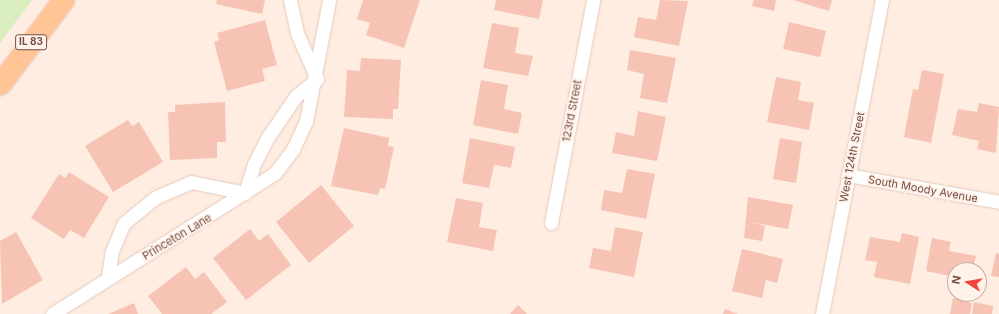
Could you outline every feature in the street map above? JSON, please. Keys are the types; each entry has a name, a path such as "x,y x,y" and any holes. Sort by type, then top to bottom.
{"main road":[{"name":"IL 83","path":"0,84 63,0"}],"street":[{"path":"108,278 112,251 124,223 156,197 191,182 245,194 254,164 268,137 296,96 317,79 298,33 290,0"},
{"name":"Princeton Lane","path":"52,314 245,194 275,173 293,150 306,121 317,79 329,0"},
{"name":"123rd Street","path":"551,223 592,0"},
{"name":"West 124th Street","path":"822,314 882,0"},
{"name":"South Moody Avenue","path":"848,175 999,202"}],"green space":[{"path":"0,0 32,0 0,43"}],"building":[{"path":"217,0 265,0 262,14 216,4"},
{"path":"363,0 420,0 404,48 366,35 370,23 357,19"},
{"path":"496,0 543,0 539,19 494,10"},
{"path":"660,0 688,1 679,46 634,37 638,17 656,20"},
{"path":"754,0 776,0 774,11 752,6"},
{"path":"793,0 832,0 829,11"},
{"path":"265,20 277,65 262,69 265,81 227,91 214,42 219,40 217,33"},
{"path":"789,22 826,31 820,57 783,49"},
{"path":"492,23 519,28 515,53 533,56 528,76 483,68"},
{"path":"630,50 676,58 667,103 640,98 644,74 627,70"},
{"path":"361,58 401,60 398,109 393,109 393,119 344,117 347,70 360,71"},
{"path":"922,70 944,74 931,143 904,137 913,89 918,90"},
{"path":"776,77 801,82 798,100 814,103 809,130 767,122"},
{"path":"481,80 508,85 504,109 522,113 518,134 473,125"},
{"path":"225,102 226,142 217,142 217,158 170,160 168,112 175,112 175,105"},
{"path":"979,103 999,107 996,153 977,149 979,141 952,135 958,109 977,112"},
{"path":"638,111 666,117 657,161 612,153 616,132 634,136"},
{"path":"128,120 132,126 139,122 163,162 113,192 85,146"},
{"path":"344,128 389,138 388,146 394,147 385,189 380,188 378,195 331,186"},
{"path":"470,138 515,147 511,168 494,165 489,188 462,183"},
{"path":"780,138 802,142 796,183 773,179"},
{"path":"627,169 655,174 646,219 601,210 604,190 622,193"},
{"path":"69,172 109,197 84,238 70,230 64,239 31,218 59,174 65,178"},
{"path":"321,185 354,226 309,263 276,222"},
{"path":"748,197 793,205 788,229 750,222 765,226 762,241 744,238"},
{"path":"456,198 483,203 479,227 497,230 493,251 447,242"},
{"path":"615,227 643,232 634,277 589,268 593,248 611,251"},
{"path":"250,229 259,241 268,234 291,265 246,300 213,258"},
{"path":"16,232 43,280 2,304 0,241"},
{"path":"902,233 919,237 910,284 874,277 877,262 865,260 870,237 900,242"},
{"path":"932,238 951,242 949,251 976,256 975,262 947,262 947,275 926,271"},
{"path":"742,249 783,259 777,283 766,280 762,298 732,291"},
{"path":"996,253 999,254 999,277 991,276"},
{"path":"186,267 195,279 204,272 227,302 211,314 162,314 148,296"},
{"path":"952,302 972,303 970,314 950,314"},
{"path":"974,302 993,306 992,314 972,314"},
{"path":"134,303 138,314 108,314"},
{"path":"518,305 527,314 510,314"},
{"path":"725,309 738,314 723,314"}]}
